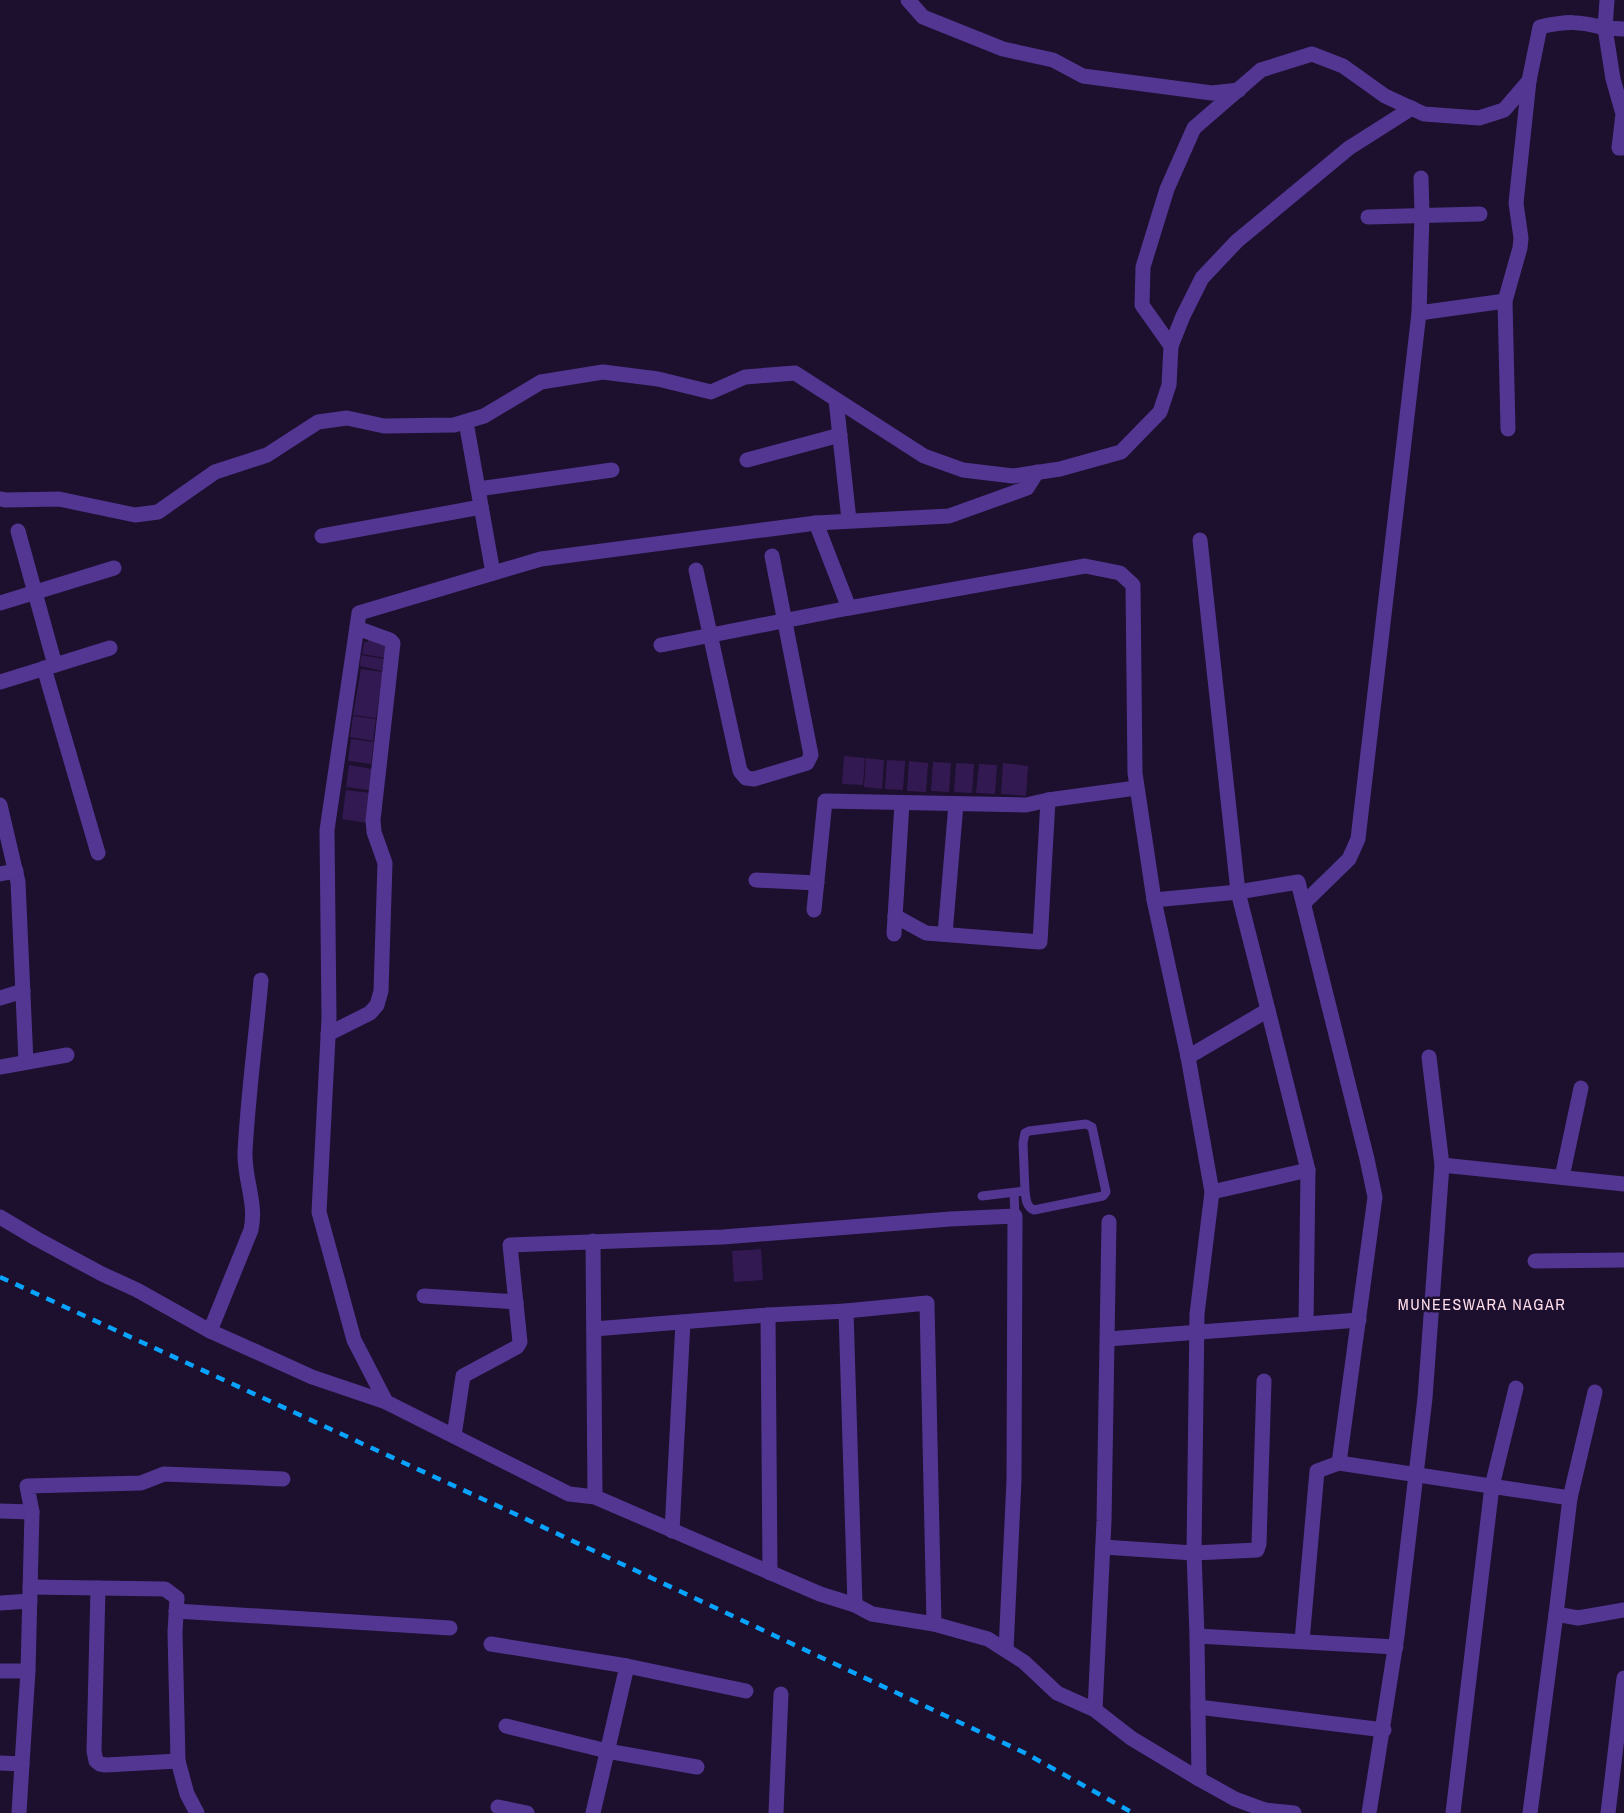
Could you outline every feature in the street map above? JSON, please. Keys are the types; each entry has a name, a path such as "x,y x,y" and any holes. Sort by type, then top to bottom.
{"street":[{"path":"908,0 923,17 1003,49 1053,60 1083,76 1212,93 1239,90"},
{"path":"1607,0 1605,28 1613,79 1623,114 1618,148 1624,148"},
{"path":"1508,429 1505,301 1520,248 1521,238 1516,203 1529,81 1540,27 1563,22 1581,22 1605,28 1624,29"},
{"path":"1171,345 1142,305 1143,267 1167,189 1194,128 1261,70 1312,54 1343,66 1385,96 1424,114 1479,118 1504,110 1529,81"},
{"path":"0,499 59,499 135,515 158,512 215,472 267,455 318,422 347,418 384,426 454,426 484,416 541,382 603,372 658,379 711,392 745,377 795,373 924,456 963,470 1013,476 1059,469 1121,452 1160,412 1169,385 1171,345 1202,278 1237,241 1349,148 1412,108"},
{"path":"1304,903 1349,859 1358,839 1419,313 1421,178"},
{"path":"1368,217 1480,214"},
{"path":"1419,313 1505,301"},
{"path":"836,400 849,520"},
{"path":"466,422 493,573"},
{"path":"747,460 840,435"},
{"path":"478,489 612,470"},
{"path":"386,1402 354,1340 320,1212 328,1034 327,830 359,613 541,559 816,523 949,516 1027,488 1036,472"},
{"path":"322,536 481,507"},
{"path":"816,523 849,609"},
{"path":"18,531 35,592 49,667 98,853"},
{"path":"1200,540 1238,892 1308,1170 1306,1324"},
{"path":"696,570 740,771 746,778 754,779 807,763 811,758 772,556"},
{"path":"661,645 1085,566 1120,573 1133,585 1136,788 1154,900 1188,1057 1212,1192 1196,1333 1197,1436 1194,1553 1199,1779"},
{"path":"0,603 114,568"},
{"path":"328,1034 370,1012 377,1005 381,991 385,863 374,832 373,820 393,644 390,640 357,628"},
{"path":"0,682 110,648"},
{"path":"814,910 825,801 1026,805 1136,788"},
{"path":"895,916 926,933 1040,942 1048,800"},
{"path":"894,934 902,803"},
{"path":"945,934 956,804"},
{"path":"0,805 19,892 26,1062"},
{"path":"0,874 16,871"},
{"path":"756,880 817,883"},
{"path":"1154,900 1238,892 1298,882 1375,1197 1339,1463"},
{"path":"210,1331 253,1221 253,1205 245,1153 261,980"},
{"path":"0,998 23,991"},
{"path":"1188,1057 1268,1010"},
{"path":"0,1067 67,1054"},
{"path":"1369,1813 1396,1647 1425,1398 1442,1165 1429,1057"},
{"path":"1562,1177 1581,1088"},
{"path":"1442,1165 1624,1184"},
{"path":"1212,1192 1308,1170"},
{"path":"454,1436 463,1376 517,1347 520,1342 510,1245 723,1237 1015,1216 1014,1480 1006,1650"},
{"path":"0,1217 210,1331 312,1377 386,1402 570,1494 596,1497 672,1532 820,1594 855,1605 872,1614 934,1624 988,1639 1024,1662 1057,1693 1095,1710 1131,1738 1199,1779 1235,1799 1267,1811 1294,1813"},
{"path":"1095,1710 1103,1547 1108,1222"},
{"path":"593,1241 596,1497"},
{"path":"1535,1261 1624,1260"},
{"path":"424,1296 516,1302"},
{"path":"594,1329 927,1303 934,1624"},
{"path":"846,1311 855,1605"},
{"path":"768,1315 770,1573"},
{"path":"1108,1339 1359,1320"},
{"path":"672,1532 683,1322"},
{"path":"1103,1547 1194,1553 1254,1551 1258,1548 1264,1381"},
{"path":"1452,1813 1492,1486 1516,1388"},
{"path":"1530,1813 1570,1498 1595,1392"},
{"path":"1302,1641 1317,1471 1339,1463 1570,1498"},
{"path":"18,1813 28,1671 32,1512 27,1486 141,1483 164,1474 284,1479"},
{"path":"0,1511 32,1512"},
{"path":"98,1588 94,1750 96,1761 106,1765 178,1761"},
{"path":"0,1603 30,1594 98,1588 165,1589 177,1598 178,1761 187,1794 196,1813"},
{"path":"1556,1614 1578,1618 1624,1610"},
{"path":"177,1611 450,1628"},
{"path":"1197,1636 1396,1647"},
{"path":"491,1644 627,1666 746,1691"},
{"path":"593,1813 627,1666"},
{"path":"0,1671 28,1671"},
{"path":"1608,1813 1624,1678"},
{"path":"776,1813 782,1694"},
{"path":"1198,1707 1384,1730"},
{"path":"506,1726 607,1751 697,1767"},
{"path":"0,1764 22,1764"},
{"path":"498,1807 527,1813"}],"lane":[{"path":"1015,1216 1020,1192 1025,1133 1086,1124 1092,1127 1105,1195 1034,1210 1030,1209 1020,1192"},
{"path":"982,1196 1020,1192"}],"building":[{"path":"368,639 388,643 386,658 362,654 364,642 368,642"},
{"path":"361,655 384,659 382,671 360,666"},
{"path":"361,669 383,672 376,718 353,715"},
{"path":"353,716 376,719 373,741 350,737"},
{"path":"351,739 374,742 371,764 348,761"},
{"path":"844,756 865,758 863,785 842,784"},
{"path":"866,758 884,760 882,789 864,787"},
{"path":"887,760 905,761 903,790 885,789"},
{"path":"909,761 928,763 926,792 907,791"},
{"path":"933,762 951,763 949,792 931,791"},
{"path":"956,763 974,764 972,793 954,792"},
{"path":"1003,763 1028,766 1026,796 1001,794"},
{"path":"979,764 997,765 995,794 976,793"},
{"path":"349,765 372,769 369,790 346,787"},
{"path":"346,790 371,793 367,823 342,819"},
{"path":"761,1249 763,1280 734,1282 732,1251"}],"railway":[{"path":"0,1277 513,1513 1025,1753 1133,1813"}],"district":[{"name":"MUNEESWARA NAGAR","path":"1482,1304"}]}
